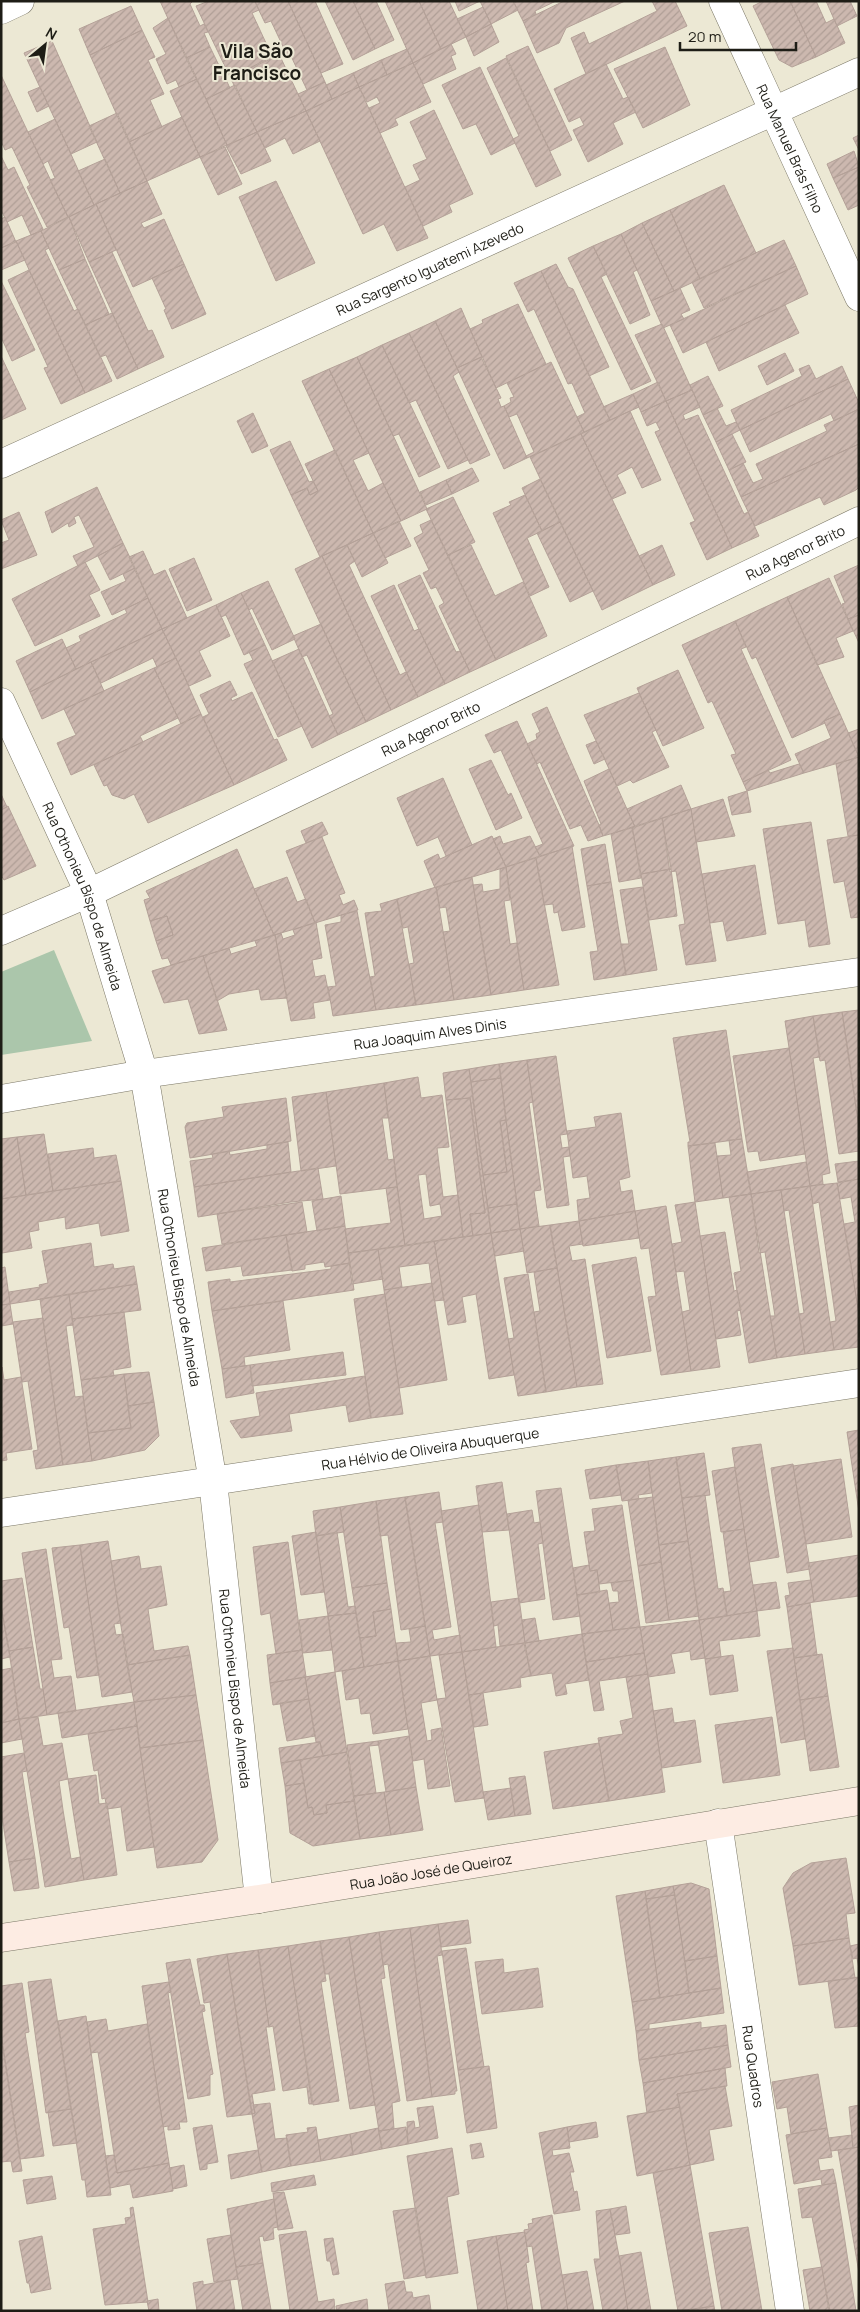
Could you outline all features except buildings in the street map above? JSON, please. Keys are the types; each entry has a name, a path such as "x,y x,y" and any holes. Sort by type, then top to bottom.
{"street":[{"path":"1,10 20,1"},
{"name":"Rua Manuel Brás Filho","path":"723,1 859,297"},
{"name":"Rua Sargento Iguatemi Azevedo","path":"1,464 859,72"},
{"name":"Rua Agenor Brito","path":"1,930 89,893 859,521"},
{"name":"Rua Othonieu Bispo de Almeida","path":"1,702 89,893 144,1074 213,1482 259,1899"},
{"name":"Rua Joaquim Alves Dinis","path":"1,1099 144,1074 859,972"},
{"name":"Rua Hélvio de Oliveira Abuquerque","path":"1,1513 859,1382"},
{"name":"Rua João José de Queiroz","path":"1,1938 259,1899 718,1823 859,1802"},
{"name":"Rua Quadros","path":"718,1823 790,2311"}],"green space":[{"path":"54,950 92,1041 1,1055 1,972"}],"district":[{"name":"Vila São Francisco","path":"257,62"}]}
